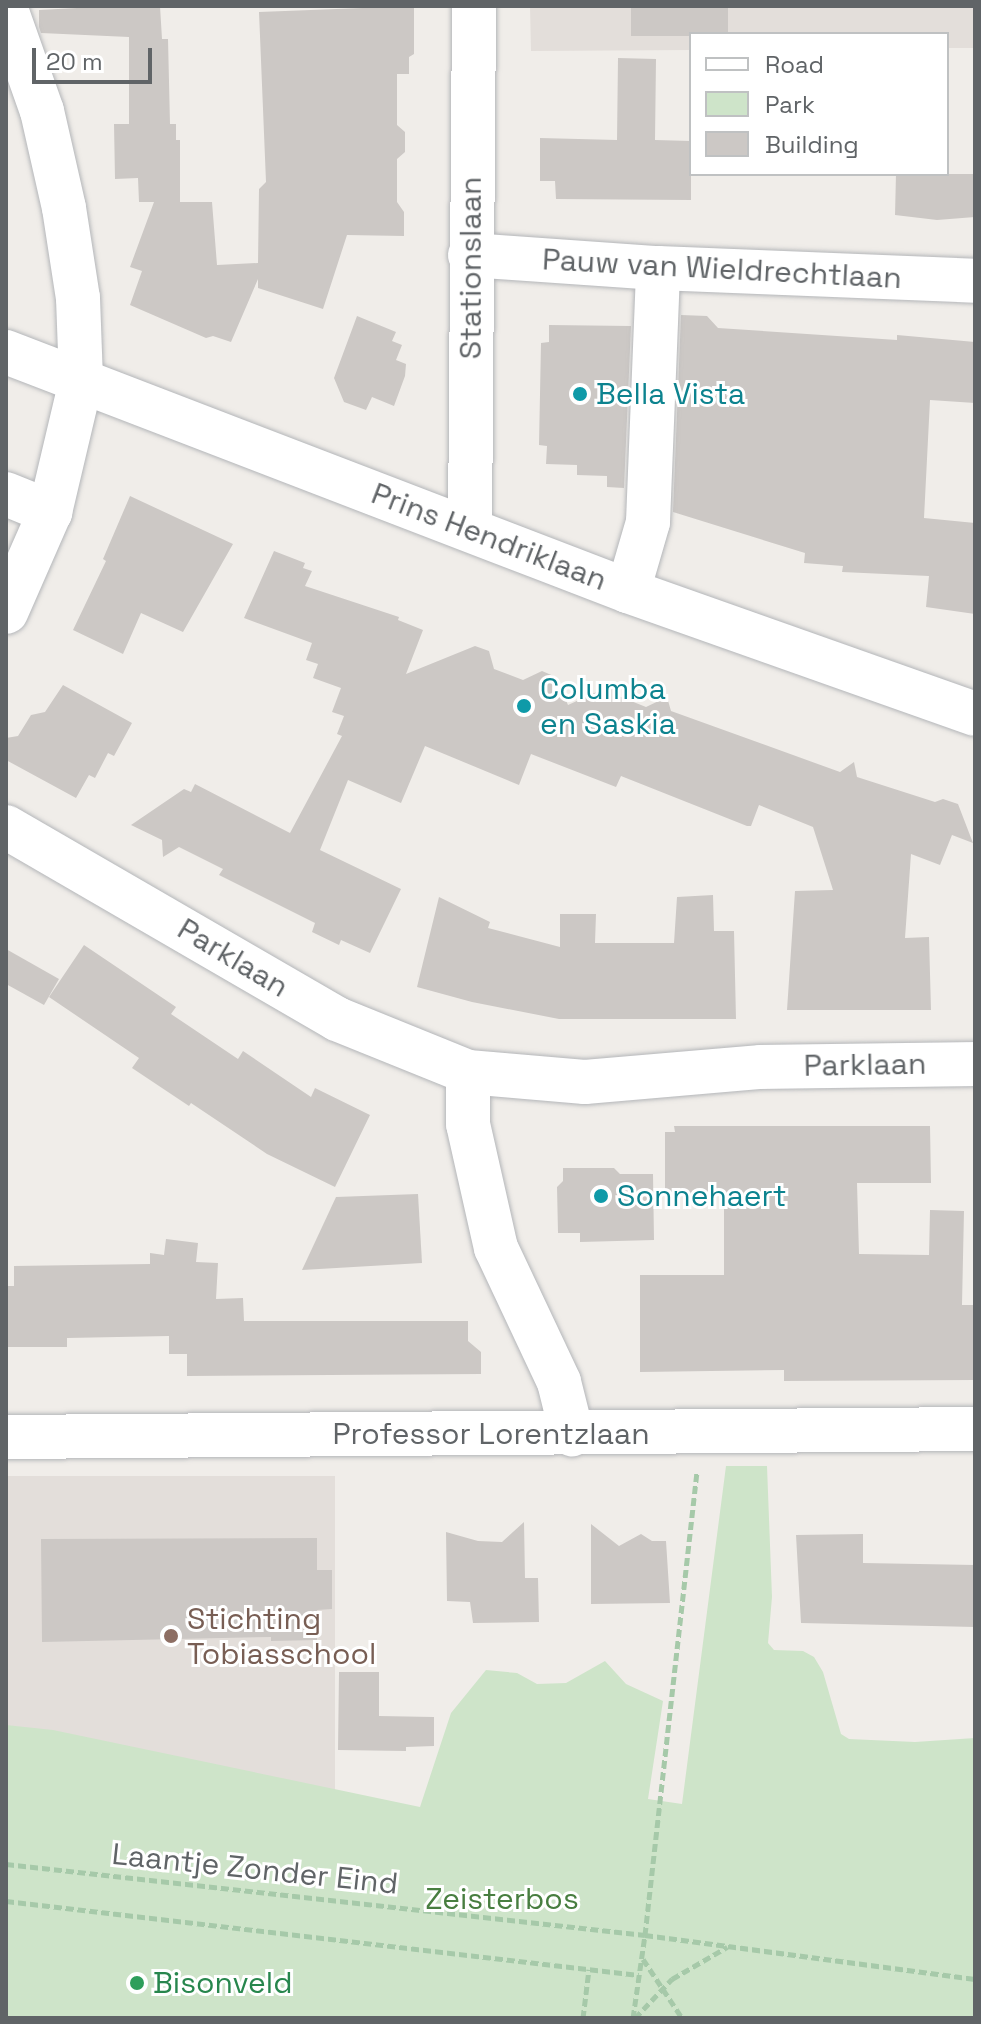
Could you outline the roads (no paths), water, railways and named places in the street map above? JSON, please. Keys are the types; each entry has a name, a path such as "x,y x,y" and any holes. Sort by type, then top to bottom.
{"street":[{"name":"Stationslaan","path":"470,529 474,6"},
{"path":"6,9 42,111 64,208 78,298 81,381 50,512 6,612"},
{"name":"Pauw van Wieldrechtlaan","path":"470,255 658,268 975,281"},
{"path":"628,591 648,522 658,268"},
{"name":"Prins Hendriklaan","path":"6,352 628,591 975,714"},
{"path":"6,494 50,512"},
{"name":"Parklaan","path":"6,827 337,1019 468,1072 585,1082 761,1067 975,1064"},
{"path":"468,1072 468,1124 496,1248 559,1382 572,1434"},
{"name":"Professor Lorentzlaan","path":"6,1437 975,1429"}],"place":[{"name":"Bella Vista","path":"580,394"},
{"name":"Columba en Saskia","path":"524,706"},
{"name":"Sonnehaert","path":"601,1196"},
{"name":"Stichting Tobiasschool","path":"171,1636"},
{"name":"Bisonveld","path":"137,1983"}],"park label":[{"name":"Zeisterbos","path":"502,1899"}]}
